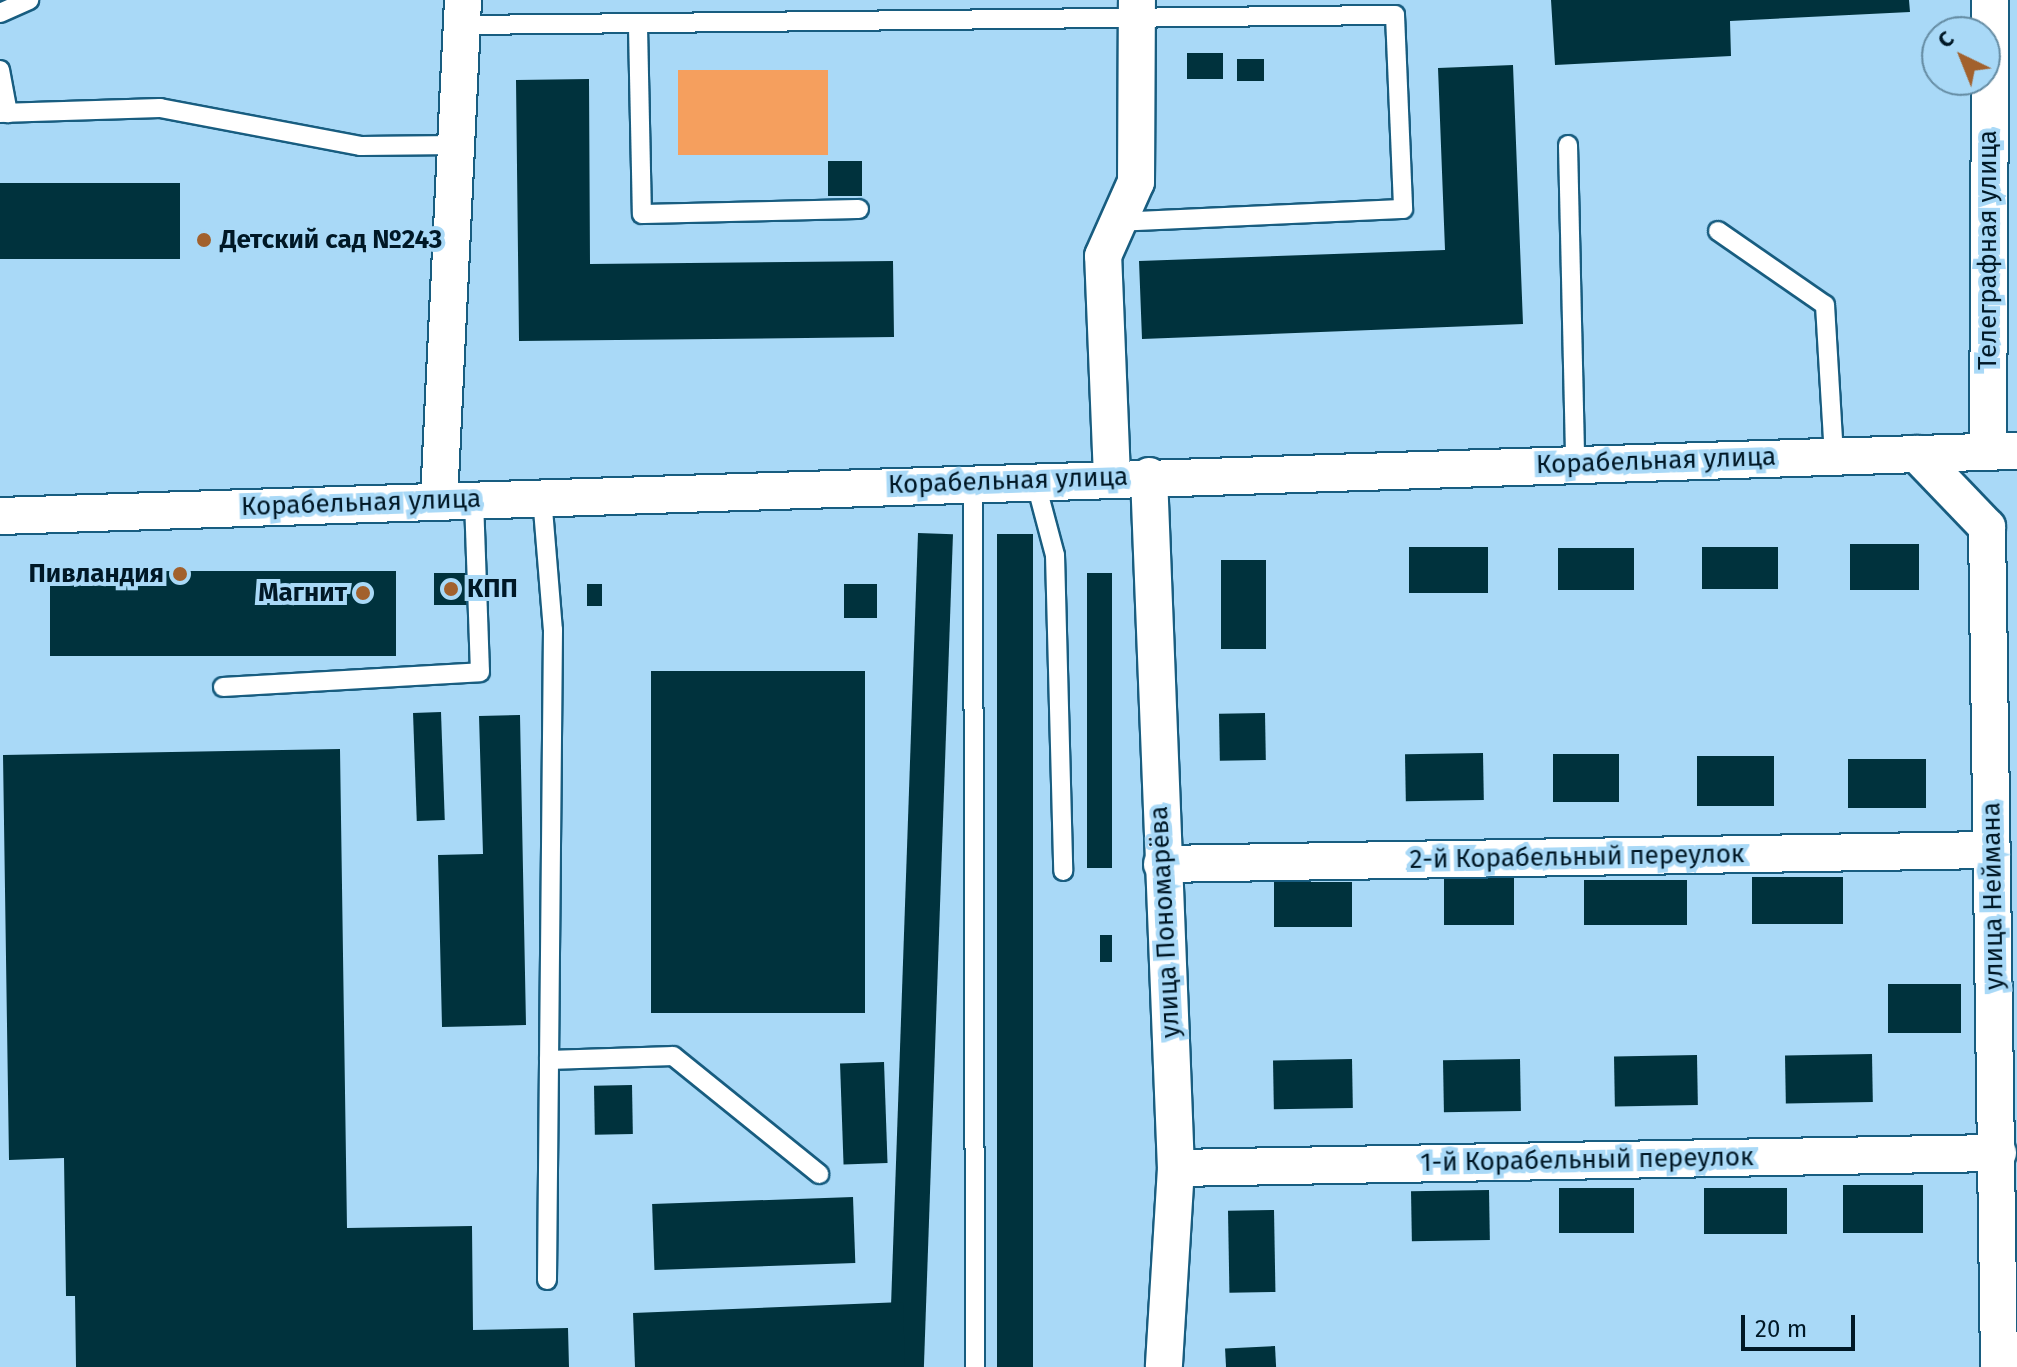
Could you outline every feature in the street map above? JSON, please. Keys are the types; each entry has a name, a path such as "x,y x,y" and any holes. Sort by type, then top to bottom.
{"street":[{"name":"Телеграфная улица","path":"1990,0 2002,452"},
{"path":"1112,477 1103,256 1136,182 1136,8"},
{"path":"439,500 464,12"},
{"name":"Корабельная улица","path":"0,516 1112,477 2002,452"},
{"name":"улица Неймана","path":"1917,454 1987,527 1999,1367"},
{"name":"улица Пономарёва","path":"1149,476 1176,1168 1164,1367"},
{"name":"2-й Корабельный переулок","path":"1162,864 1992,850"},
{"name":"1-й Корабельный переулок","path":"1176,1168 1998,1153"}],"lane":[{"path":"0,13 29,0"},
{"path":"464,12 638,27 1136,8 1395,15 1403,209 1118,222"},
{"path":"638,27 642,214 859,209"},
{"path":"0,70 4,113 160,108 361,146 457,145"},
{"path":"1568,145 1575,464"},
{"path":"1718,231 1825,305 1834,457"},
{"path":"1035,480 1055,555 1063,871"},
{"path":"973,482 975,1367"},
{"path":"542,497 553,630 547,1280"},
{"path":"223,687 480,672 474,499"},
{"path":"549,1060 673,1056 819,1174"}],"shaded area":[{"path":"678,70 828,70 828,155 678,155"}],"building":[{"path":"1551,0 1909,0 1910,12 1730,21 1731,56 1555,65"},
{"path":"1187,53 1223,53 1223,79 1187,79"},
{"path":"1237,59 1264,59 1264,81 1237,81"},
{"path":"1513,65 1523,324 1142,339 1139,261 1445,250 1438,68"},
{"path":"589,79 590,264 893,261 894,337 519,341 516,80"},
{"path":"828,161 862,161 862,196 828,196"},
{"path":"0,183 180,183 180,259 0,259"},
{"path":"918,533 953,534 924,1367 889,1366"},
{"path":"997,534 1033,534 1033,1367 997,1367"},
{"path":"1850,544 1919,544 1919,590 1850,590"},
{"path":"1409,547 1488,547 1488,593 1409,593"},
{"path":"1702,547 1778,547 1778,589 1702,589"},
{"path":"1558,548 1634,548 1634,590 1558,590"},
{"path":"1221,560 1266,560 1266,649 1221,649"},
{"path":"50,571 396,571 396,656 50,656"},
{"name":"КПП","path":"434,573 469,573 469,605 434,605"},
{"path":"1087,573 1112,573 1112,868 1087,868"},
{"name":"КПП","path":"587,584 602,584 602,606 587,606"},
{"path":"844,584 877,584 877,618 844,618"},
{"path":"651,671 865,671 865,1013 651,1013"},
{"path":"441,712 445,820 417,821 413,713"},
{"path":"1265,713 1266,760 1220,761 1219,714"},
{"path":"520,715 526,1025 442,1027 438,855 483,854 479,716"},
{"path":"340,749 347,1228 472,1226 473,1330 568,1328 569,1367 76,1367 75,1296 66,1296 64,1158 9,1160 3,755"},
{"path":"1483,753 1484,800 1406,801 1405,754"},
{"path":"1553,754 1619,754 1619,802 1553,802"},
{"path":"1697,756 1774,756 1774,806 1697,806"},
{"path":"1848,759 1926,759 1926,808 1848,808"},
{"path":"1752,877 1843,877 1843,924 1752,924"},
{"path":"1444,878 1514,878 1514,925 1444,925"},
{"path":"1584,880 1687,880 1687,925 1584,925"},
{"path":"1274,882 1352,882 1352,927 1274,927"},
{"path":"1100,935 1112,935 1112,962 1100,962"},
{"path":"1888,984 1961,984 1961,1033 1888,1033"},
{"path":"1872,1054 1873,1102 1786,1104 1785,1056"},
{"path":"1697,1055 1698,1105 1615,1106 1614,1056"},
{"path":"1352,1059 1353,1108 1274,1109 1273,1060"},
{"path":"1520,1059 1521,1111 1444,1112 1443,1060"},
{"path":"884,1062 888,1163 844,1164 840,1064"},
{"path":"632,1085 633,1134 595,1135 594,1086"},
{"path":"1843,1185 1923,1185 1923,1233 1843,1233"},
{"path":"1559,1188 1634,1188 1634,1233 1559,1233"},
{"path":"1704,1188 1787,1188 1787,1234 1704,1234"},
{"path":"1489,1190 1490,1240 1412,1241 1411,1191"},
{"path":"853,1197 855,1263 654,1270 652,1204"},
{"path":"1274,1210 1275,1292 1229,1293 1228,1211"},
{"path":"903,1302 905,1367 635,1367 633,1313"},
{"path":"1275,1346 1276,1367 1226,1367 1225,1349"}],"place":[{"name":"Детский сад №243","path":"204,240"},
{"name":"Пивландия","path":"180,574"},
{"name":"КПП","path":"451,589"},
{"name":"Магнит","path":"363,593"}]}
